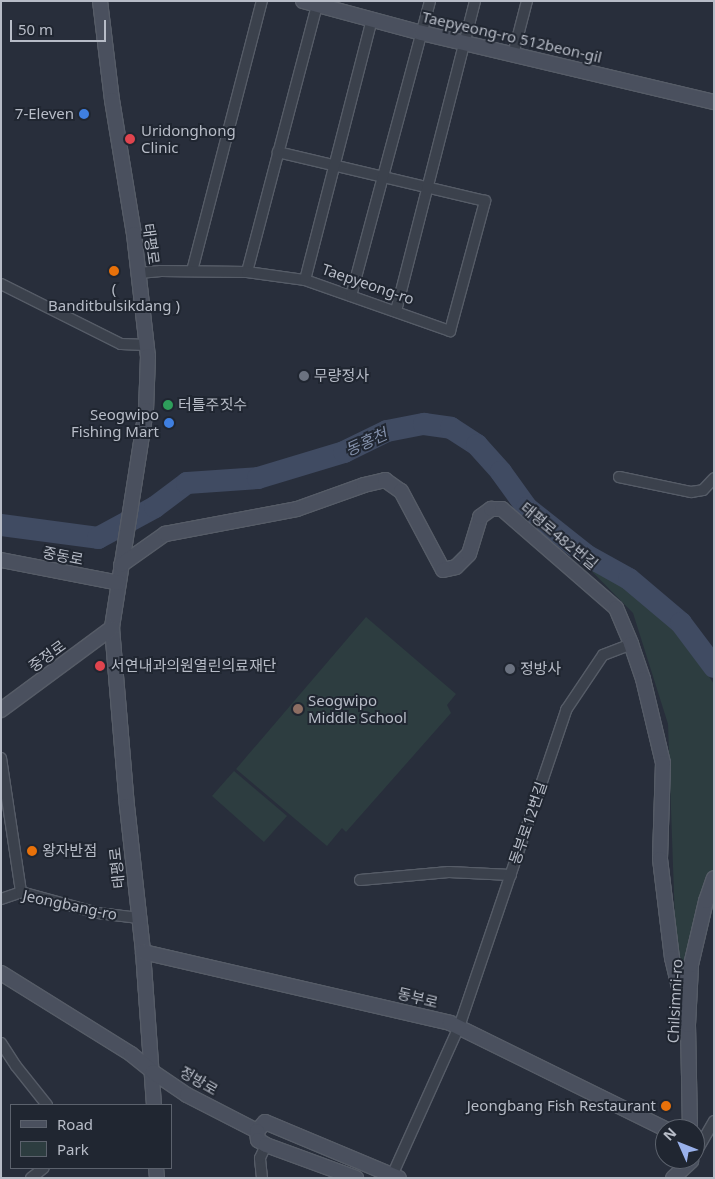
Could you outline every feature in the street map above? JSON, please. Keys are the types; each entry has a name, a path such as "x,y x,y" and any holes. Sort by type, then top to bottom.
{"street":[{"name":"태평로","path":"100,1 112,100 139,273 147,345 146,410 122,562"},
{"path":"192,271 212,202 262,1"},
{"path":"351,296 430,1"},
{"path":"396,311 475,1"},
{"path":"513,55 527,1"},
{"path":"247,272 278,152 312,2"},
{"name":"Taepyeong-ro 512beon-gil","path":"312,2 422,33 714,102"},
{"path":"305,280 372,19"},
{"path":"278,152 426,188"},
{"name":"Taepyeong-ro","path":"139,273 161,270 247,272 305,280 450,331 486,202 426,188"},
{"path":"1,284 121,344 147,345"},
{"path":"619,477 691,492 703,490 714,478"},
{"name":"태평로482번길","path":"122,562 165,534 297,509 364,485 385,480 400,490 443,570 456,567 469,554 480,517 491,508 502,509 616,608 631,644 643,679 663,763 660,859 672,958 688,1025"},
{"name":"중동로","path":"3,562 118,583"},
{"path":"112,628 122,562"},
{"name":"태평로","path":"112,628 127,806 143,952 154,1104"},
{"name":"중정로","path":"1,710 112,628"},
{"name":"동부로12번길","path":"459,1027 566,710 603,655 631,644"},
{"path":"1,758 21,892"},
{"path":"360,880 449,872 511,875"},
{"name":"Chilsimni-ro","path":"690,1119 688,1025 691,966 706,901 714,878"},
{"name":"Jeongbang-ro","path":"1,899 21,892 98,913 139,918"},
{"name":"동부로","path":"143,952 422,1014 459,1027 655,1124"},
{"name":"정방로","path":"1,973 131,1054 153,1072 187,1095 257,1131"},
{"path":"356,1178 266,1144 258,1140 257,1131 265,1122 394,1177 459,1027"},
{"path":"1,1043 16,1066 46,1104"},
{"path":"705,1136 714,1121"},
{"path":"262,1178 260,1158 266,1144"},
{"path":"31,1178 43,1169"}],"green space":[{"path":"538,517 673,622 714,684 714,880 677,979 668,724 633,613"},
{"path":"366,617 456,694 447,705 451,713 346,832 342,828 327,846 236,769"},
{"path":"234,771 287,816 264,842 212,796"}],"waterway":[{"name":"동홍천","path":"1,525 98,538 155,507 187,483 258,478 344,452 387,431 424,424 451,428 477,445 501,472 527,508 586,555 629,579 681,623 714,667"}],"place":[{"name":"7-Eleven","path":"84,114"},
{"name":"Uridonghong Clinic","path":"130,139"},
{"name":"( Banditbulsikdang )","path":"114,271"},
{"name":"무량정사","path":"304,376"},
{"name":"터틀주짓수","path":"168,405"},
{"name":"Seogwipo Fishing Mart","path":"169,423"},
{"name":"서연내과의원열린의료재단","path":"100,666"},
{"name":"정방사","path":"510,669"},
{"name":"Seogwipo Middle School","path":"298,709"},
{"name":"왕자반점","path":"32,851"},
{"name":"Jeongbang Fish Restaurant","path":"666,1106"}]}
